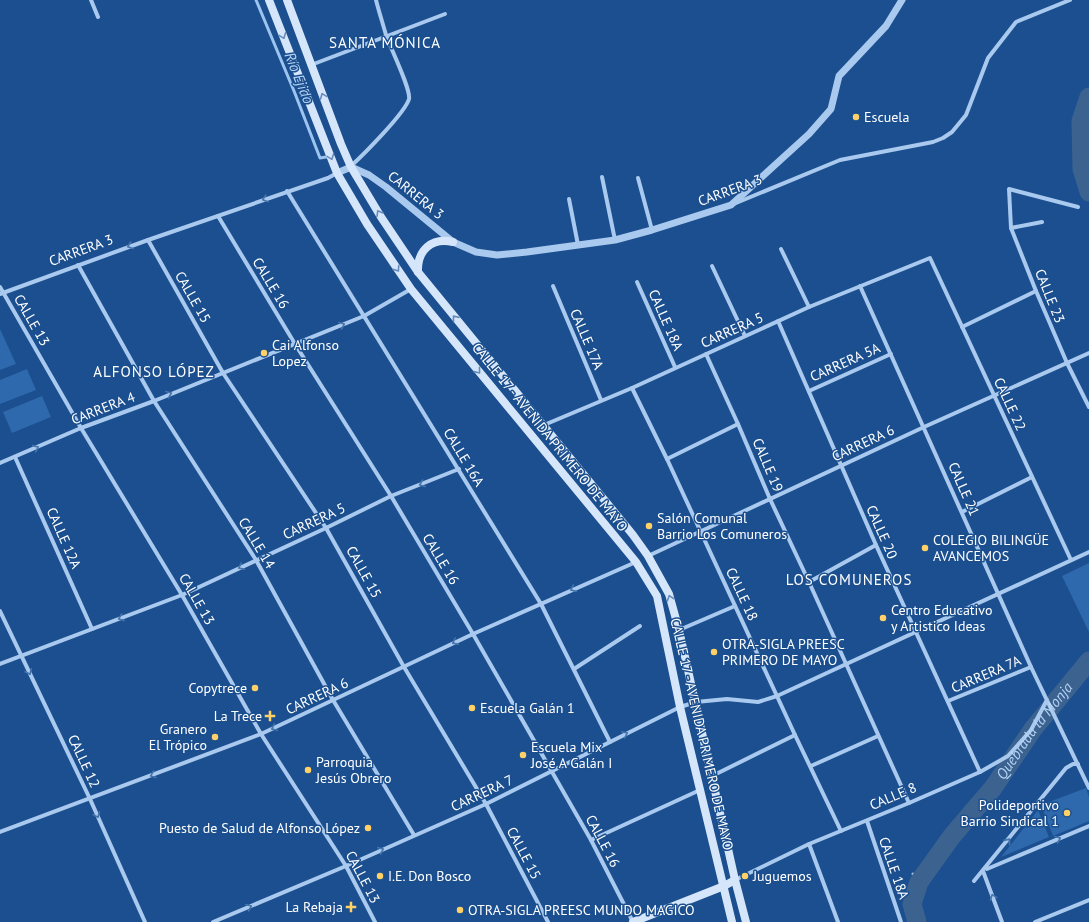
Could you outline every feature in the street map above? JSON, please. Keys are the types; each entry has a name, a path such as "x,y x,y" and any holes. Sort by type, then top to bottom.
{"main road":[{"name":"CALLE 17 - AVENIDA PRIMERO DE MAYO","path":"269,0 337,173 408,291 636,562 657,596 680,707 732,922"},
{"name":"CALLE 17 - AVENIDA PRIMERO DE MAYO","path":"287,0 341,144 351,166 381,217 418,272 633,535 648,556 669,594 696,702 735,880 746,922"},
{"path":"418,272 419,258 427,247 439,241 453,242"},
{"name":"CALLE 8","path":"633,922 724,886 735,880"}],"street":[{"path":"91,0 98,16"},
{"path":"376,0 387,36"},
{"path":"731,205 809,134 831,109 839,76 886,26 902,0"},
{"name":"CARRERA 3","path":"351,166 369,175 386,187 453,242 476,252 497,255 614,240 652,230 731,205 840,160 933,142 943,138 952,132 966,115 988,58 1016,22 1070,0"},
{"path":"311,65 445,14"},
{"name":"CARRERA 3","path":"2,294 148,240 328,178 351,166 362,156 404,108 409,98 407,87 387,36"},
{"path":"602,177 614,240"},
{"path":"638,178 652,230"},
{"name":"CALLE 23","path":"1078,207 1009,189 1011,228 1067,364 1089,407"},
{"name":"CALLE 16A","path":"287,191 541,604 610,742"},
{"path":"569,199 578,245"},
{"name":"CALLE 16","path":"218,216 391,496 473,634 591,840 633,922"},
{"path":"1011,228 1042,222"},
{"name":"CALLE 15","path":"148,240 223,373 326,528 404,667 486,804 548,922"},
{"path":"781,249 808,307"},
{"name":"CARRERA 5","path":"544,426 601,400 632,388 808,307 930,258"},
{"name":"CALLE 22","path":"930,258 1071,560"},
{"name":"CALLE 14","path":"78,265 154,401 256,560 333,700 414,835"},
{"path":"712,266 745,336"},
{"name":"CALLE 18A","path":"637,282 675,367"},
{"name":"CALLE 17A","path":"553,286 601,400"},
{"name":"CALLE 21","path":"860,286 1031,667 1089,788"},
{"name":"CALLE 13","path":"0,287 2,294 81,428 182,595 261,734 346,866 375,922"},
{"name":"CARRERA 4","path":"0,463 81,428 154,401 364,316 395,300 408,291"},
{"path":"962,327 1036,291"},
{"name":"CALLE 20","path":"778,321 876,545 980,772"},
{"name":"CARRERA 6","path":"648,556 1089,353"},
{"name":"CALLE 19","path":"706,354 770,499 909,803"},
{"name":"CARRERA 5A","path":"809,391 890,354"},
{"name":"CALLE 18","path":"632,388 667,459 841,831"},
{"path":"667,459 738,424"},
{"name":"CALLE 12A","path":"15,457 92,629"},
{"name":"CARRERA 5","path":"0,664 182,595 391,496 459,469"},
{"path":"962,512 1032,477"},
{"path":"809,582 876,545"},
{"name":"CARRERA 7","path":"213,922 346,866 486,804 680,707 696,702 727,699 758,702 777,696 1089,552"},
{"name":"CARRERA 6","path":"0,832 261,734 473,634 636,562"},
{"path":"679,630 735,606"},
{"name":"CALLE 12","path":"0,611 90,799 145,922"},
{"path":"574,669 640,626"},
{"name":"CARRERA 7A","path":"948,701 1031,667"},
{"name":"CALLE 8","path":"735,880 809,844 980,772 1008,756 1031,730 1047,700"},
{"path":"712,776 795,735"},
{"path":"811,766 878,736"},
{"path":"974,881 1066,768 1073,764 1078,764"},
{"path":"591,840 700,790"},
{"name":"CALLE 18A","path":"867,820 901,922"},
{"path":"983,871 991,866 1089,826"},
{"path":"809,844 838,922"},
{"path":"983,871 1002,922"},
{"path":"1034,922 1089,900"}],"shaded area":[{"path":"0,329 16,364 0,370"},
{"path":"27,369 36,390 0,404 0,380"},
{"path":"42,396 51,417 12,433 3,412"},
{"path":"1089,563 1089,632 1062,576"},
{"name":"Polideportivo Barrio Sindical 1","path":"1086,788 1089,797 1089,821 1053,836 1041,805"},
{"path":"1038,810 1049,837 1001,857"}],"waterway":[{"name":"Río Ejido","path":"256,0 320,158 326,157"},
{"path":"1089,97 1081,121 1082,169 1089,192"},
{"name":"Quebrada la Monja","path":"917,922 912,904 919,882 952,836 993,788 1033,729 1089,661"},
{"name":"Río Ejido","path":"913,874 919,882"}],"place":[{"name":"Escuela","path":"856,117"},
{"name":"Cai Alfonso Lopez","path":"264,353"},
{"name":"Salón Comunal Barrio Los Comuneros","path":"649,526"},
{"name":"COLEGIO BILINGÜE AVANCEMOS","path":"925,548"},
{"name":"Centro Educativo y Artistico Ideas","path":"883,618"},
{"name":"OTRA-SIGLA PREESC PRIMERO DE MAYO","path":"714,652"},
{"name":"Copytrece","path":"255,688"},
{"name":"Escuela Galán 1","path":"472,708"},
{"name":"La Trece","path":"270,716"},
{"name":"Granero El Trópico","path":"215,737"},
{"name":"Escuela Mix José A Galán I","path":"523,755"},
{"name":"Parroquia Jesús Obrero","path":"308,770"},
{"name":"Polideportivo Barrio Sindical 1","path":"1067,813"},
{"name":"Puesto de Salud de Alfonso López","path":"368,828"},
{"name":"I.E. Don Bosco","path":"380,876"},
{"name":"Juguemos","path":"745,876"},
{"name":"La Rebaja","path":"351,907"},
{"name":"OTRA-SIGLA PREESC MUNDO MAGICO","path":"460,910"}],"district":[{"name":"SANTA MÓNICA","path":"385,43"},
{"name":"ALFONSO LÓPEZ","path":"154,372"},
{"name":"LOS COMUNEROS","path":"849,580"}]}
